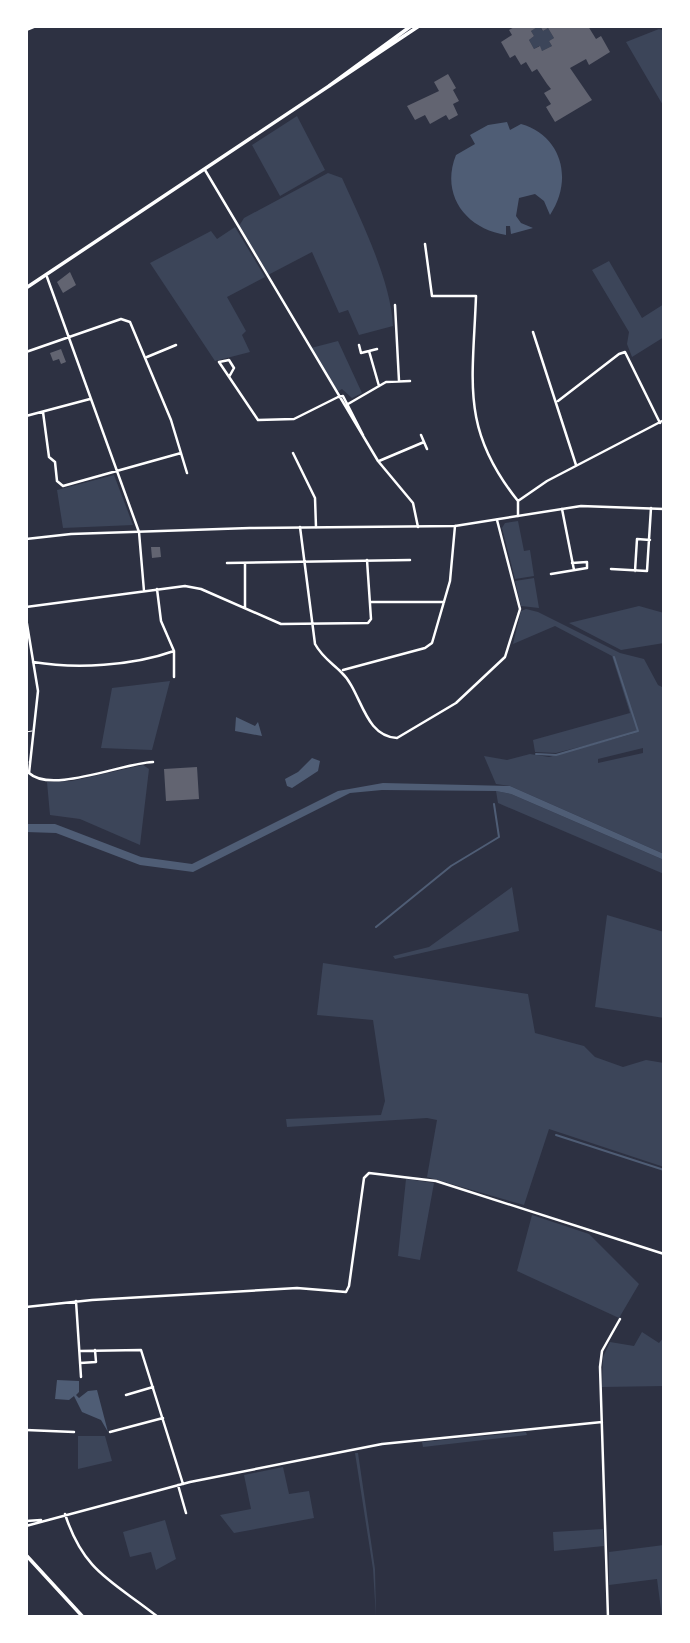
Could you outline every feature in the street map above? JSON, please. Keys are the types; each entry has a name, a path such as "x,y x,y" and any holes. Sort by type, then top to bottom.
{"main road":[{"path":"329,86 411,26"},
{"path":"26,288 47,277 419,26"},
{"path":"26,1555 83,1617"}],"street":[{"path":"26,30 36,26"},
{"path":"205,170 377,461 387,475 408,494 413,503 418,527"},
{"path":"425,244 432,296 476,296 472,366 474,414 491,465 518,501 518,516"},
{"path":"47,277 139,532 144,591"},
{"path":"395,305 398,382"},
{"path":"26,352 124,319 132,324 187,473"},
{"path":"533,332 558,401 576,466"},
{"path":"146,358 176,345"},
{"path":"359,345 361,354 377,349"},
{"path":"369,351 379,386"},
{"path":"518,501 538,486 662,422 625,352 558,401"},
{"path":"229,377 234,368 229,360 219,362 224,369 229,377 258,420 294,419 343,396 362,428 364,438"},
{"path":"348,404 379,386 410,380"},
{"path":"26,415 90,399"},
{"path":"43,412 49,457 55,462 59,485 181,453"},
{"path":"421,435 427,449"},
{"path":"377,461 424,442"},
{"path":"293,453 315,498 316,527"},
{"path":"26,539 300,527 456,526 597,505 664,509"},
{"path":"611,569 648,571 651,508"},
{"path":"562,509 574,570"},
{"path":"300,527 310,624 318,650 341,671 381,734 392,738 456,703 505,657 520,609 497,520"},
{"path":"341,671 425,648 436,636 453,565 456,526"},
{"path":"635,570 637,539 650,540"},
{"path":"26,607 157,589 192,587 281,624 368,623 371,619 367,560"},
{"path":"227,564 411,560"},
{"path":"551,575 587,568 587,562 572,563"},
{"path":"245,563 245,609"},
{"path":"157,589 161,621 174,652 174,677"},
{"path":"370,602 445,602"},
{"path":"26,618 38,691 27,762 29,774 43,780 71,778 153,762"},
{"path":"33,662 111,662 174,652"},
{"path":"26,1307 76,1301 297,1288 346,1292 364,1178 369,1172 436,1181 664,1254"},
{"path":"76,1301 81,1377"},
{"path":"608,1617 600,1357 620,1320"},
{"path":"80,1363 96,1362 94,1350"},
{"path":"80,1351 141,1350 183,1484"},
{"path":"126,1395 153,1387"},
{"path":"110,1432 163,1418"},
{"path":"26,1523 178,1485 382,1444 601,1422"},
{"path":"26,1430 74,1432"},
{"path":"178,1485 186,1513"},
{"path":"65,1514 74,1541 91,1566 158,1617"}],"lane":[{"path":"26,732 32,731"}],"shaded area":[{"path":"539,26 543,31 548,28 554,38 549,41 552,46 542,51 539,46 534,49 529,40 534,36 531,31"},
{"path":"659,29 664,31 664,107 626,42"},
{"path":"297,116 325,170 280,196 252,145"},
{"path":"507,122 510,130 521,124 546,139 555,149 562,174 557,202 550,215 544,201 535,194 519,198 516,216 521,223 533,228 511,234 510,226 506,226 506,235 479,226 468,218 454,196 451,184 456,155 475,144 470,135 488,125"},
{"path":"328,173 342,178 366,231 387,290 393,326 359,335 348,310 339,313 312,252 268,275 239,226 244,218"},
{"path":"235,227 265,277 227,297 246,331 242,335 250,352 215,361 150,263 211,231 217,239"},
{"path":"609,261 642,318 664,304 664,337 632,357 627,344 629,332 592,270"},
{"path":"338,341 362,393 352,398 342,389 337,392 311,348"},
{"path":"114,475 133,525 63,528 57,490"},
{"path":"518,521 524,551 530,550 534,576 515,579 502,528 505,523"},
{"path":"534,578 539,608 521,606 515,581"},
{"path":"639,606 664,613 664,643 621,650 569,623"},
{"path":"526,609 538,612 620,653 644,659 658,685 664,688 664,854 510,786 496,784 484,756 507,760 530,754 549,757 639,732 556,753 535,752 533,740 630,713 612,656 555,626 513,644 521,611","holes":["643,748 643,753 598,763 598,759"]},
{"path":"170,681 152,750 101,748 112,688"},
{"path":"236,717 255,726 258,722 262,736 235,731"},
{"path":"312,758 320,761 318,771 292,788 287,786 285,779 298,772"},
{"path":"143,765 149,769 140,845 80,819 50,815 47,782 72,781"},
{"path":"383,783 510,786 664,854 664,860 511,794 496,791 382,790 350,793 193,872 140,865 56,833 26,832 26,824 55,824 141,857 192,864 338,791"},
{"path":"496,791 511,794 664,860 664,874 498,803"},
{"path":"512,887 519,931 395,959 393,956 429,947"},
{"path":"607,915 664,932 664,1018 595,1007"},
{"path":"323,963 528,994 535,1033 584,1046 595,1057 623,1067 646,1060 664,1063 664,1167 549,1129 524,1205 427,1177 437,1120 427,1118 287,1127 286,1119 381,1115 385,1101 373,1020 317,1015"},
{"path":"406,1179 434,1183 420,1260 398,1256"},
{"path":"532,1215 589,1234 639,1284 619,1318 517,1271"},
{"path":"642,1332 659,1343 664,1337 664,1386 602,1387 603,1357 610,1342 634,1346"},
{"path":"57,1380 79,1381 79,1392 76,1395 79,1398 88,1391 97,1390 108,1432 101,1420 82,1412 74,1396 69,1400 55,1399"},
{"path":"526,1432 527,1435 423,1447 422,1442"},
{"path":"78,1436 105,1436 112,1461 78,1469"},
{"path":"355,1453 358,1453 375,1569 376,1617 373,1569"},
{"path":"283,1467 289,1494 309,1491 314,1518 234,1533 220,1515 251,1509 244,1475"},
{"path":"165,1520 176,1559 156,1570 151,1552 130,1557 123,1532"},
{"path":"603,1529 604,1546 554,1551 553,1532"},
{"path":"664,1545 662,1617 657,1579 609,1585 609,1552"}],"building":[{"path":"516,26 539,26 531,31 534,36 529,40 534,49 540,46 542,51 552,46 549,41 554,38 548,28 543,31 540,26 588,26 596,39 601,36 610,52 589,65 586,59 570,68 592,100 555,122 546,107 551,104 544,93 551,89 537,69 532,72 526,62 521,65 515,55 510,58 501,42 512,35 509,30"},
{"path":"448,74 456,88 453,90 459,101 453,104 458,115 449,120 446,115 430,124 425,115 415,120 407,106 439,91 434,82"},
{"path":"70,272 76,285 63,293 57,282"},
{"path":"61,349 66,362 61,364 59,359 53,361 50,353"},
{"path":"151,547 160,547 161,557 152,558"},
{"path":"197,767 199,799 166,801 164,769"}],"waterway":[{"path":"536,754 556,755 638,731 614,657"},
{"path":"376,927 451,866 499,837 494,804"},
{"path":"556,1135 664,1170"}]}
